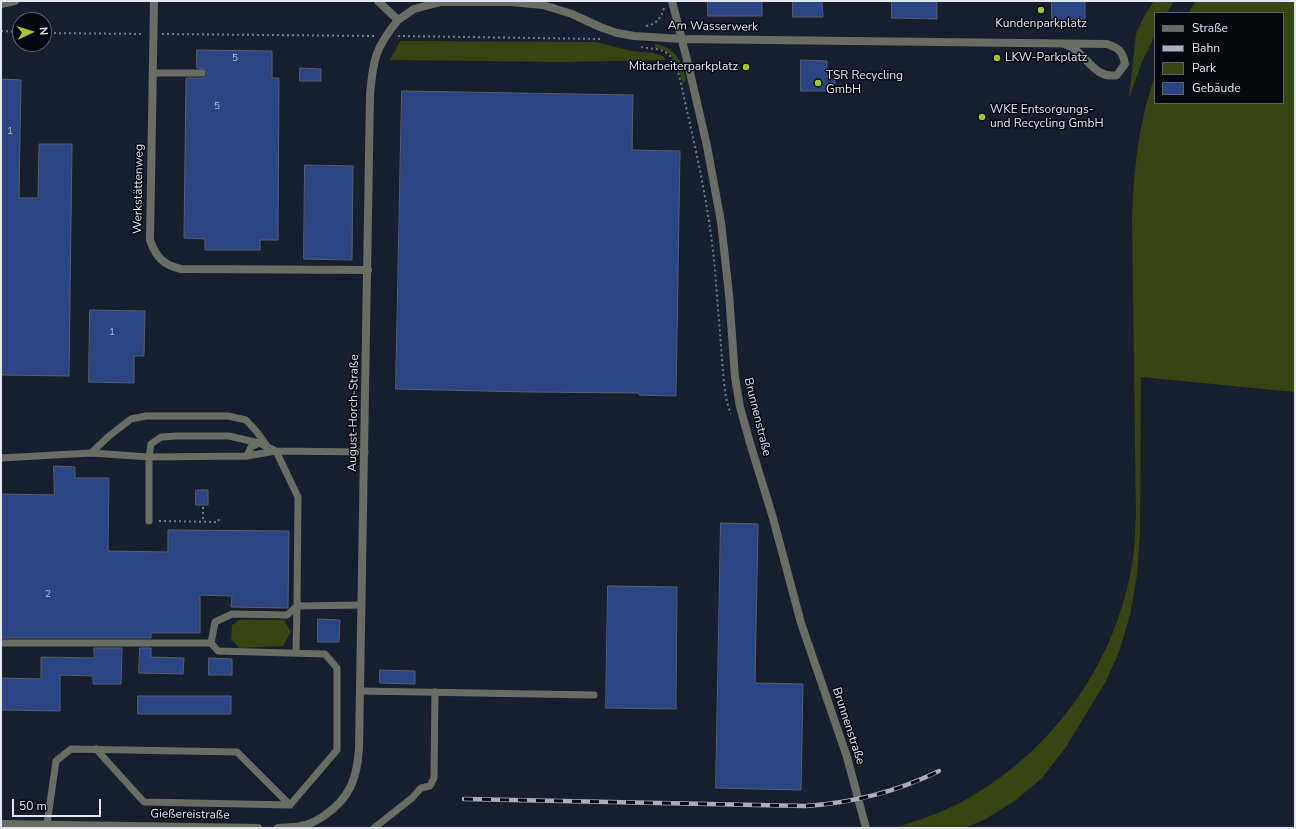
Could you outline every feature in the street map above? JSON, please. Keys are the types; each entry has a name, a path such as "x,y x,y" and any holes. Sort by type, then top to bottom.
{"street":[{"path":"1,4 15,1"},
{"name":"Werkstättenweg","path":"154,1 150,240 155,253 172,267 181,269 368,270"},
{"path":"378,1 398,20"},
{"name":"Brunnenstraße","path":"672,1 706,146 720,222 729,294 735,377 740,407 773,518 801,623 847,757 866,828"},
{"name":"Am Wasserwerk","path":"398,20 414,9 441,2 511,2 543,5 572,14 617,33 634,36 682,39 1108,44 1117,47 1124,54 1125,64 1117,75 1111,76 1102,74 1077,51 1064,44"},
{"name":"August-Horch-Straße","path":"278,828 300,826 319,819 336,808 346,797 358,767 360,749 361,605 365,452 370,96 373,67 377,51 384,36 398,20"},
{"name":"Gießereistraße","path":"1,824 258,828"}],"lane":[{"path":"153,73 202,73"},
{"path":"91,453 109,436 131,419 146,416 228,416 246,420 268,447"},
{"path":"149,521 149,457 151,444 162,438 177,436 229,436 259,443 276,451 298,497 296,653"},
{"path":"248,456 251,447 259,443"},
{"path":"1,458 91,453 149,457 248,456 276,451 365,452"},
{"path":"211,643 215,622 232,614 287,615 297,606 361,605"},
{"path":"1,643 211,643 218,651 325,654 338,668 337,750 290,804 144,802 96,749"},
{"path":"360,691 594,695"},
{"path":"374,828 412,798 421,788 430,786 434,778 435,692"},
{"path":"46,824 56,761 72,749 237,752 290,804"}],"path":[{"path":"642,26 648,26 657,22 664,8"},
{"path":"1,31 12,32"},
{"path":"52,33 597,38 604,40"},
{"path":"641,47 662,50 666,53 674,63 679,76 694,142 708,223 714,268 726,395 732,418"},
{"path":"203,507 203,522"},
{"path":"149,521 218,522 219,519"}],"green space":[{"path":"1154,1 1174,1 1168,12 1154,12 1154,37 1142,62 1129,98 1136,34 1144,16"},
{"path":"1196,1 1295,1 1295,392 1141,377 1140,533 1137,575 1130,615 1119,652 1106,681 1066,747 1042,778 1016,800 984,820 964,828 893,828 931,816 967,799 998,779 1026,757 1051,731 1074,703 1094,672 1110,640 1122,606 1131,570 1135,542 1136,513 1132,220 1138,147 1149,94 1154,79 1154,104 1284,104 1284,12 1189,12"},
{"path":"400,41 596,42 631,51 653,53 663,56 666,60 563,62 390,60"},
{"path":"655,44 668,48 680,61 686,79 683,83 675,60 671,55 662,49 655,48"},
{"path":"240,620 284,620 291,632 283,646 240,648 231,640 232,625"}],"building":[{"path":"708,1 762,1 762,16 708,16"},
{"path":"793,1 822,1 823,17 793,17"},
{"path":"892,1 937,1 937,19 892,18"},
{"path":"1052,1 1085,1 1085,20 1052,20"},
{"path":"197,50 272,51 272,78 279,78 278,240 260,240 260,250 205,250 205,239 184,238 186,78 202,78 205,77 207,73 204,69 197,68"},
{"name":"TSR Recycling GmbH","path":"801,60 827,61 827,76 835,76 835,91 801,91"},
{"path":"300,68 321,69 321,81 300,81"},
{"path":"1,79 21,80 19,198 38,198 39,144 72,144 69,376 1,375"},
{"path":"402,91 633,95 632,150 680,151 676,396 639,395 639,393 396,389"},
{"path":"305,165 353,166 352,260 304,259"},
{"path":"90,310 145,311 144,356 134,356 134,383 89,382"},
{"path":"54,466 75,467 75,478 109,478 108,551 168,552 168,530 289,531 288,608 231,607 232,596 200,595 200,633 151,633 151,638 1,638 1,494 54,495"},
{"path":"196,490 208,490 208,505 196,505"},
{"path":"721,523 758,524 755,683 803,684 801,790 716,788"},
{"path":"608,586 677,587 676,709 606,708"},
{"path":"318,619 340,620 339,642 318,642"},
{"path":"94,648 122,648 121,684 93,684 93,676 60,675 60,711 1,710 1,678 41,679 41,657 94,658"},
{"path":"140,648 151,648 151,657 184,658 183,674 139,673"},
{"path":"209,658 232,659 232,675 209,675"},
{"path":"380,670 415,671 415,684 380,683"},
{"path":"138,696 231,696 231,714 138,714"}],"railway":[{"path":"464,799 805,806 840,802 890,791 939,771"}],"place":[{"name":"Kundenparkplatz","path":"1041,10"},
{"name":"LKW-Parkplatz","path":"997,58"},
{"name":"Mitarbeiterparkplatz","path":"746,67"},
{"name":"TSR Recycling GmbH","path":"818,83"},
{"name":"WKE Entsorgungs- und Recycling GmbH","path":"982,117"}]}
